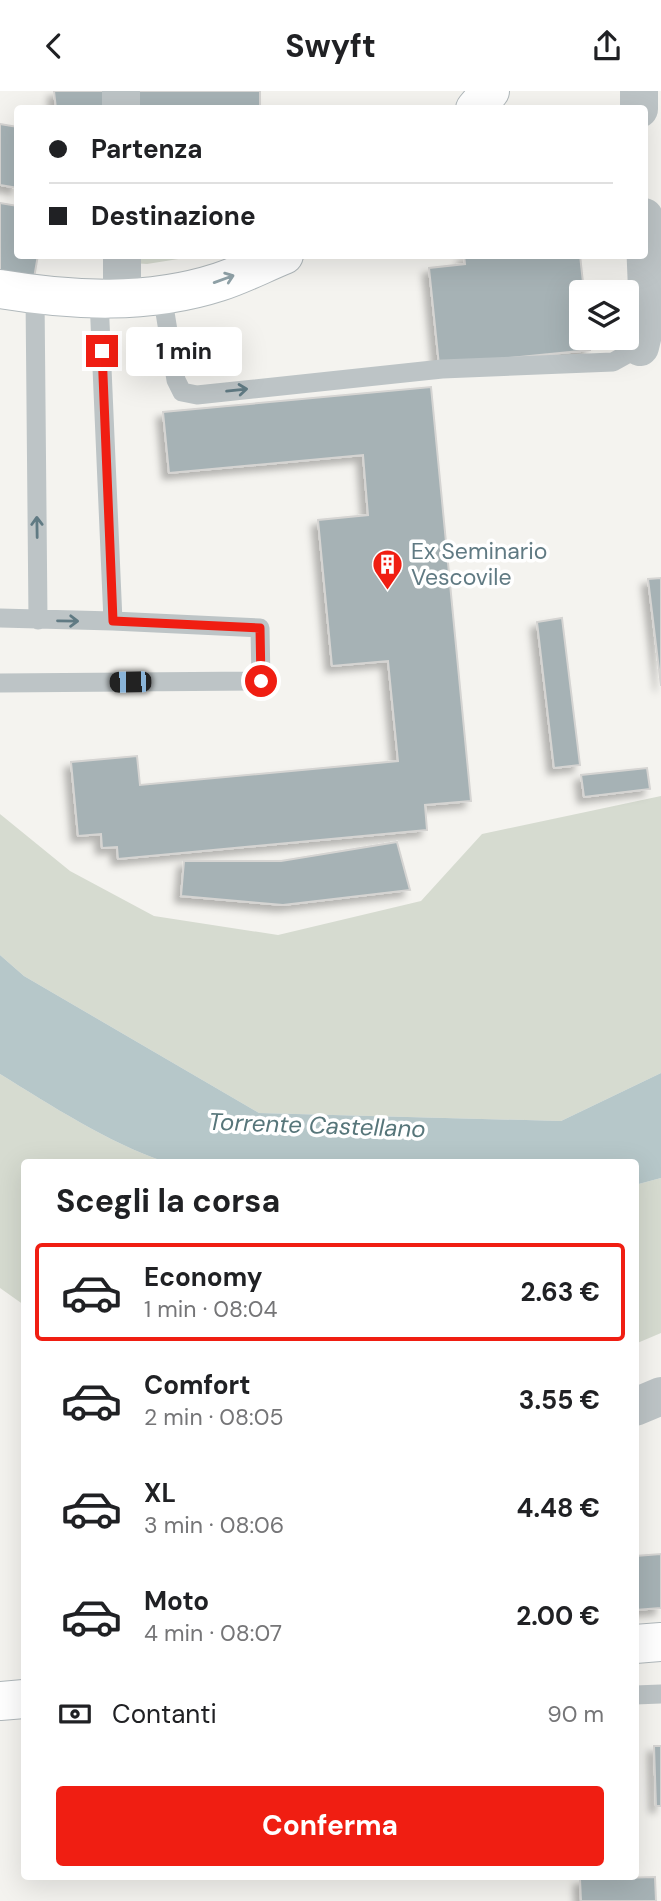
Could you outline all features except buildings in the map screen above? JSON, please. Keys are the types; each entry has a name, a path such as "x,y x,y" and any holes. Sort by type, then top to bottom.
{"street":[{"path":"478,105 490,91"},
{"path":"111,299 121,259"},
{"path":"17,292 111,299 162,294 218,282 274,259"},
{"path":"640,347 648,313 646,259"},
{"path":"639,1405 661,1396"},
{"path":"639,1644 661,1642"},
{"path":"0,1701 21,1699"}],"lane":[{"path":"17,292 38,620"},
{"path":"162,294 176,380 182,392 197,395 442,369 613,362 640,347"},
{"path":"111,299 113,621"},
{"path":"0,618 260,628 261,681 0,683"},
{"path":"639,1695 661,1694"}],"shaded area":[{"path":"131,259 178,259 147,264 131,263"},
{"path":"661,796 661,1073 561,1121 259,1113 24,976 0,955 0,814 70,871 154,916 278,935 421,901 482,834"},
{"path":"0,1074 101,1134 157,1159 21,1159 21,1303 0,1288"},
{"path":"661,1178 661,1333 639,1342 639,1184"}],"water":[{"name":"Torrente Castellano","path":"0,955 24,976 259,1113 561,1121 661,1073 661,1178 639,1184 639,1159 157,1159 101,1134 0,1074"}],"place":[{"name":"Ex Seminario Vescovile","path":"388,591"}],"route":[{"path":"102,351 113,621 260,628 261,681"}]}
